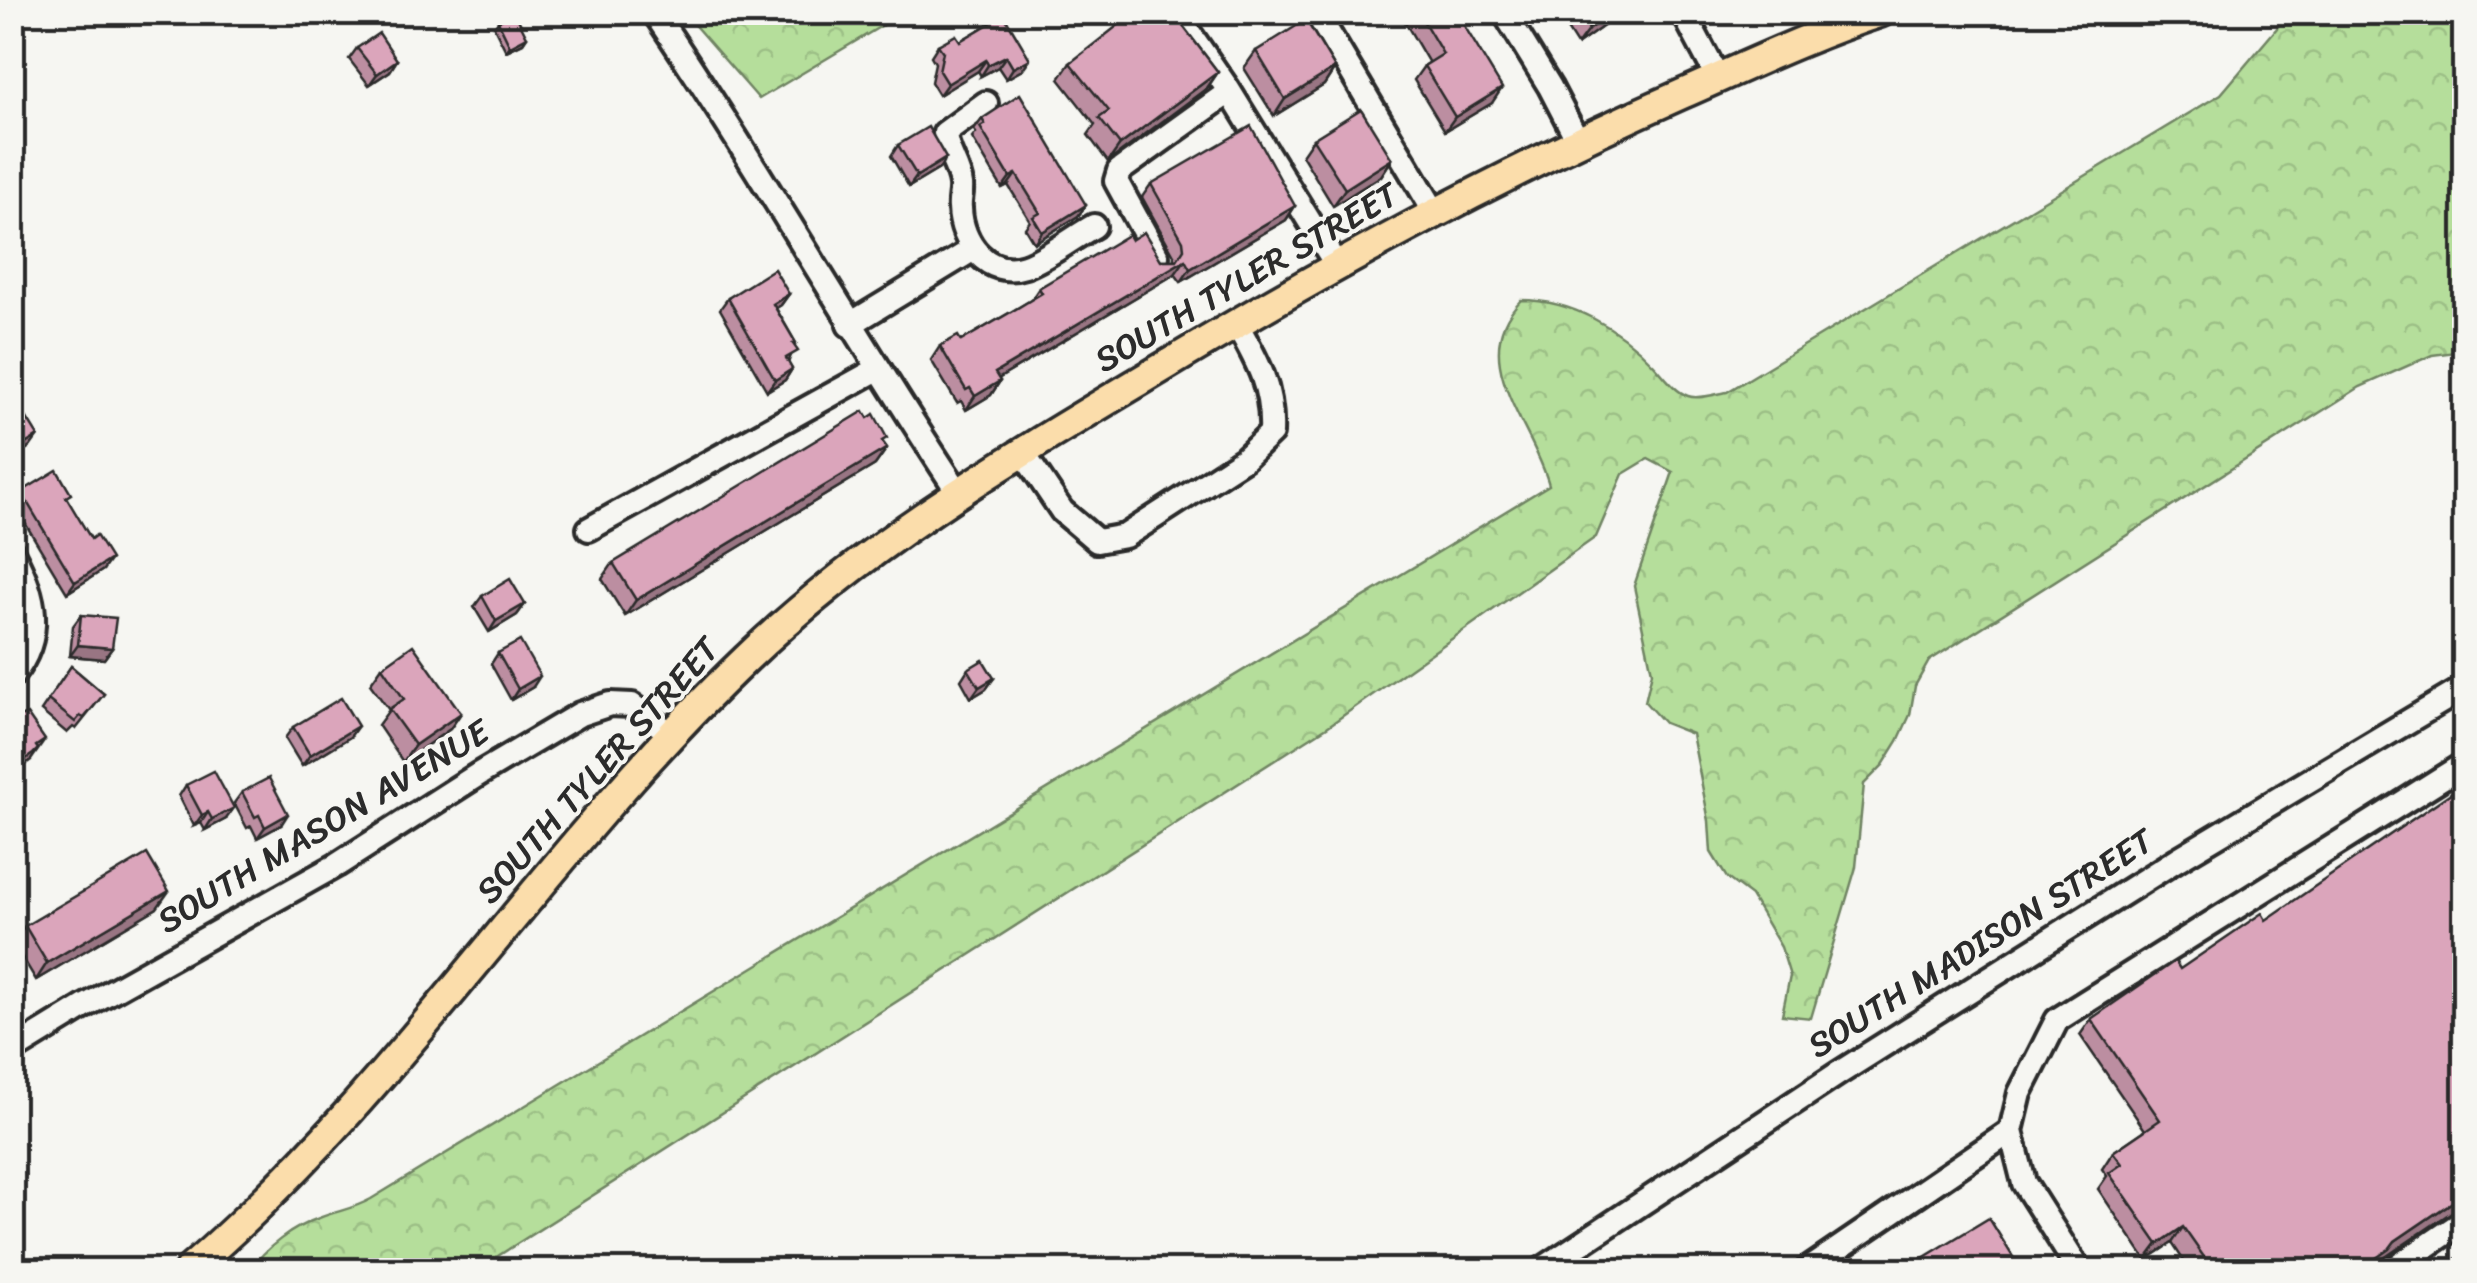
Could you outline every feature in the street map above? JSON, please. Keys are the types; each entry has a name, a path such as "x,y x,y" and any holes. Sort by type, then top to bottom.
{"main road":[{"name":"SOUTH TYLER STREET","path":"188,1270 253,1212 331,1131 618,792 746,658 801,608 959,493 1236,323 1434,211 1578,140 1868,14"}],"street":[{"path":"654,12 706,90 876,370 959,493"},
{"path":"1175,12 1336,266"},
{"name":"SOUTH TYLER STREET","path":"1316,12 1434,211"},
{"path":"1504,12 1578,140"},
{"path":"1683,12 1718,78"},
{"path":"1160,261 1123,198 1116,180 1119,171 1229,92"},
{"path":"986,103 945,133 959,169 959,210 972,250 993,266 1024,266 1094,226"},
{"path":"849,325 972,250"},
{"path":"1023,453 1062,511 1097,541 1125,536 1244,459 1271,433 1272,402 1258,362 1236,323"},
{"path":"588,529 876,370"},
{"path":"12,552 31,592 34,617 30,648 12,676"},
{"name":"SOUTH MADISON STREET","path":"1541,1270 1839,1074 2114,900 2464,688"},
{"name":"SOUTH MASON AVENUE","path":"12,1051 338,866 580,714 610,704 632,704 672,734"},
{"path":"2079,1270 2024,1183 2011,1132 2020,1093 2057,1020 2464,764"},
{"path":"1807,1270 2011,1132"},
{"path":"2392,1270 2464,1220"}],"green space":[{"path":"684,13 903,13 759,99"},
{"path":"2286,13 2464,13 2464,351 2432,355 2360,387 1929,661 1915,686 1910,715 1898,741 1883,765 1864,784 1856,867 1811,1018 1782,1015 1790,976 1781,947 1751,896 1727,878 1711,852 1692,734 1664,723 1645,702 1652,672 1634,586 1673,472 1648,459 1623,474 1596,537 1327,727 476,1270 452,1270 425,1261 408,1270 250,1270 290,1233 371,1199 1549,485 1501,369 1499,345 1505,322 1521,300 1558,305 1593,318 1625,339 1683,394 1702,397 1727,392 2221,94"}],"building":[{"path":"1135,12 1180,12 1183,18 1179,21 1218,72 1120,145 1099,118 1109,111 1070,63"},
{"path":"1418,12 1456,12 1502,88 1455,117 1424,66 1443,54"},
{"path":"1578,12 1611,12 1589,29"},
{"path":"515,13 527,37 510,46 498,21"},
{"path":"1004,15 1030,59 1013,68 1006,56 988,65 986,60 947,84 939,71 943,52 938,45 956,35 960,41"},
{"path":"1306,20 1335,68 1285,99 1256,51"},
{"path":"379,33 397,60 377,74 357,48"},
{"path":"1020,94 1086,205 1042,232 1033,217 1040,213 1016,174 1010,177 980,127 985,124 982,119"},
{"path":"1361,109 1392,159 1345,189 1313,139"},
{"path":"1251,126 1295,206 1190,269 1185,260 995,373 1000,381 975,396 970,388 966,390 940,346 958,336 961,341 1011,312 1042,293 1039,288 1128,235 1131,240 1144,232 1161,260 1177,260 1184,249 1183,241 1151,184"},
{"path":"928,127 946,158 917,176 898,145"},
{"path":"774,269 789,294 773,304 798,351 786,358 792,369 775,380 728,298"},
{"path":"12,394 38,436 12,452"},
{"path":"864,411 868,418 874,414 887,438 882,441 887,448 636,600 613,563"},
{"path":"57,470 71,494 66,497 91,539 96,535 111,559 75,582 21,492"},
{"path":"510,579 525,604 496,621 482,596"},
{"path":"81,615 116,618 112,648 78,645"},
{"path":"520,641 540,676 518,689 498,653"},
{"path":"413,645 461,713 415,745 389,709 404,699 382,667"},
{"path":"983,660 994,678 979,687 968,669"},
{"path":"71,666 104,694 84,718 80,716 75,722 48,700"},
{"path":"341,698 358,726 310,755 293,727"},
{"path":"27,714 45,740 14,767 20,776 12,781 12,720"},
{"path":"214,771 234,808 212,819 208,812 202,815 186,785"},
{"path":"269,778 288,814 265,827 242,792"},
{"path":"2464,784 2464,1194 2359,1270 2265,1270 2257,1260 2241,1270 2213,1270 2183,1227 2158,1244 2109,1173 2122,1164 2113,1152 2160,1120 2091,1019 2175,961 2180,969 2262,913 2266,920"},
{"path":"147,854 169,891 47,963 25,926"},
{"path":"1989,1218 2021,1270 1903,1270"},
{"path":"443,1260 449,1270 425,1270"}],"railway":[{"path":"2446,1270 2464,1258"}]}
